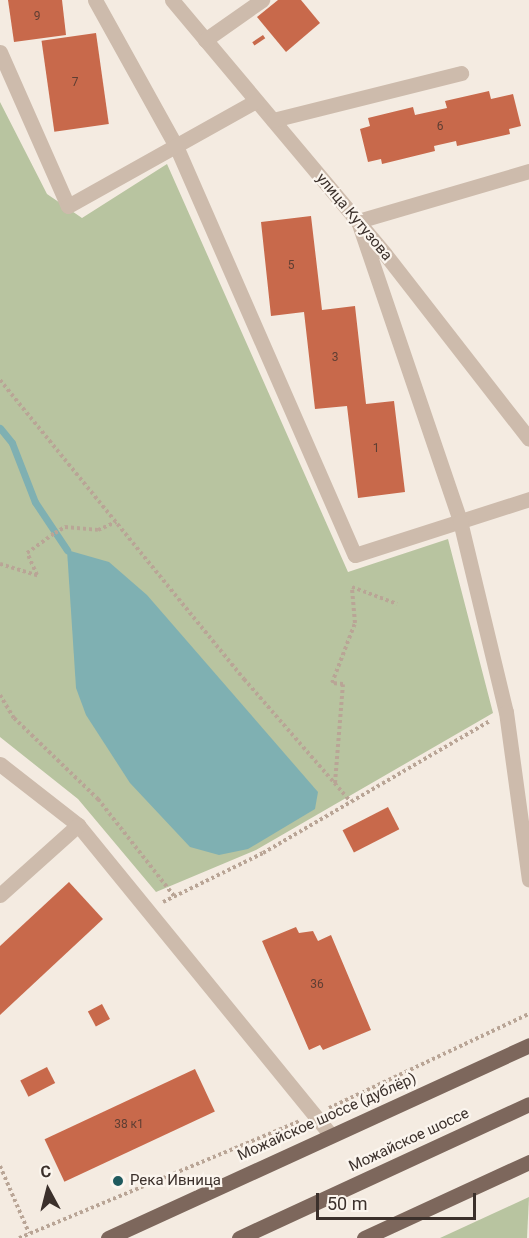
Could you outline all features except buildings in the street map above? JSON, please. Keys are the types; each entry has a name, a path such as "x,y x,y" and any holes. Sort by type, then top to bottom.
{"main road":[{"name":"Можайское шоссе (дублёр)","path":"108,1238 529,1045"},
{"name":"Можайское шоссе","path":"239,1238 529,1104"},
{"path":"364,1238 529,1162"}],"street":[{"path":"95,0 176,146 355,555 529,499"},
{"name":"улица Кутузова","path":"172,0 358,221 529,439"},
{"path":"205,40 262,0"},
{"path":"0,52 68,206 256,101"},
{"path":"273,120 461,73"},
{"path":"529,171 358,221 460,521 506,712 529,879"},
{"path":"0,764 78,825 331,1135"},
{"path":"0,895 78,825"}],"path":[{"path":"0,380 349,800"},
{"path":"0,564 36,575 27,553 64,527 98,530 116,522"},
{"path":"335,783 343,684 332,683 355,623 352,587 397,603"},
{"path":"0,695 14,718 98,799 174,896"},
{"path":"146,910 263,853 349,800 482,726"},
{"path":"20,1238 313,1115 529,1014"},
{"path":"0,1166 29,1233"}],"green space":[{"path":"0,102 47,194 82,218 167,164 348,572 448,539 493,713 256,850 156,892 78,799 0,737"},
{"path":"529,1197 527,1238 440,1238"}],"water":[{"path":"67,550 109,562 147,595 318,792 315,809 248,849 219,855 190,847 130,783 86,715 76,688"}],"waterway":[{"path":"0,428 12,443 35,502 67,550"}],"place":[{"name":"Река Ивница","path":"118,1181"}]}
